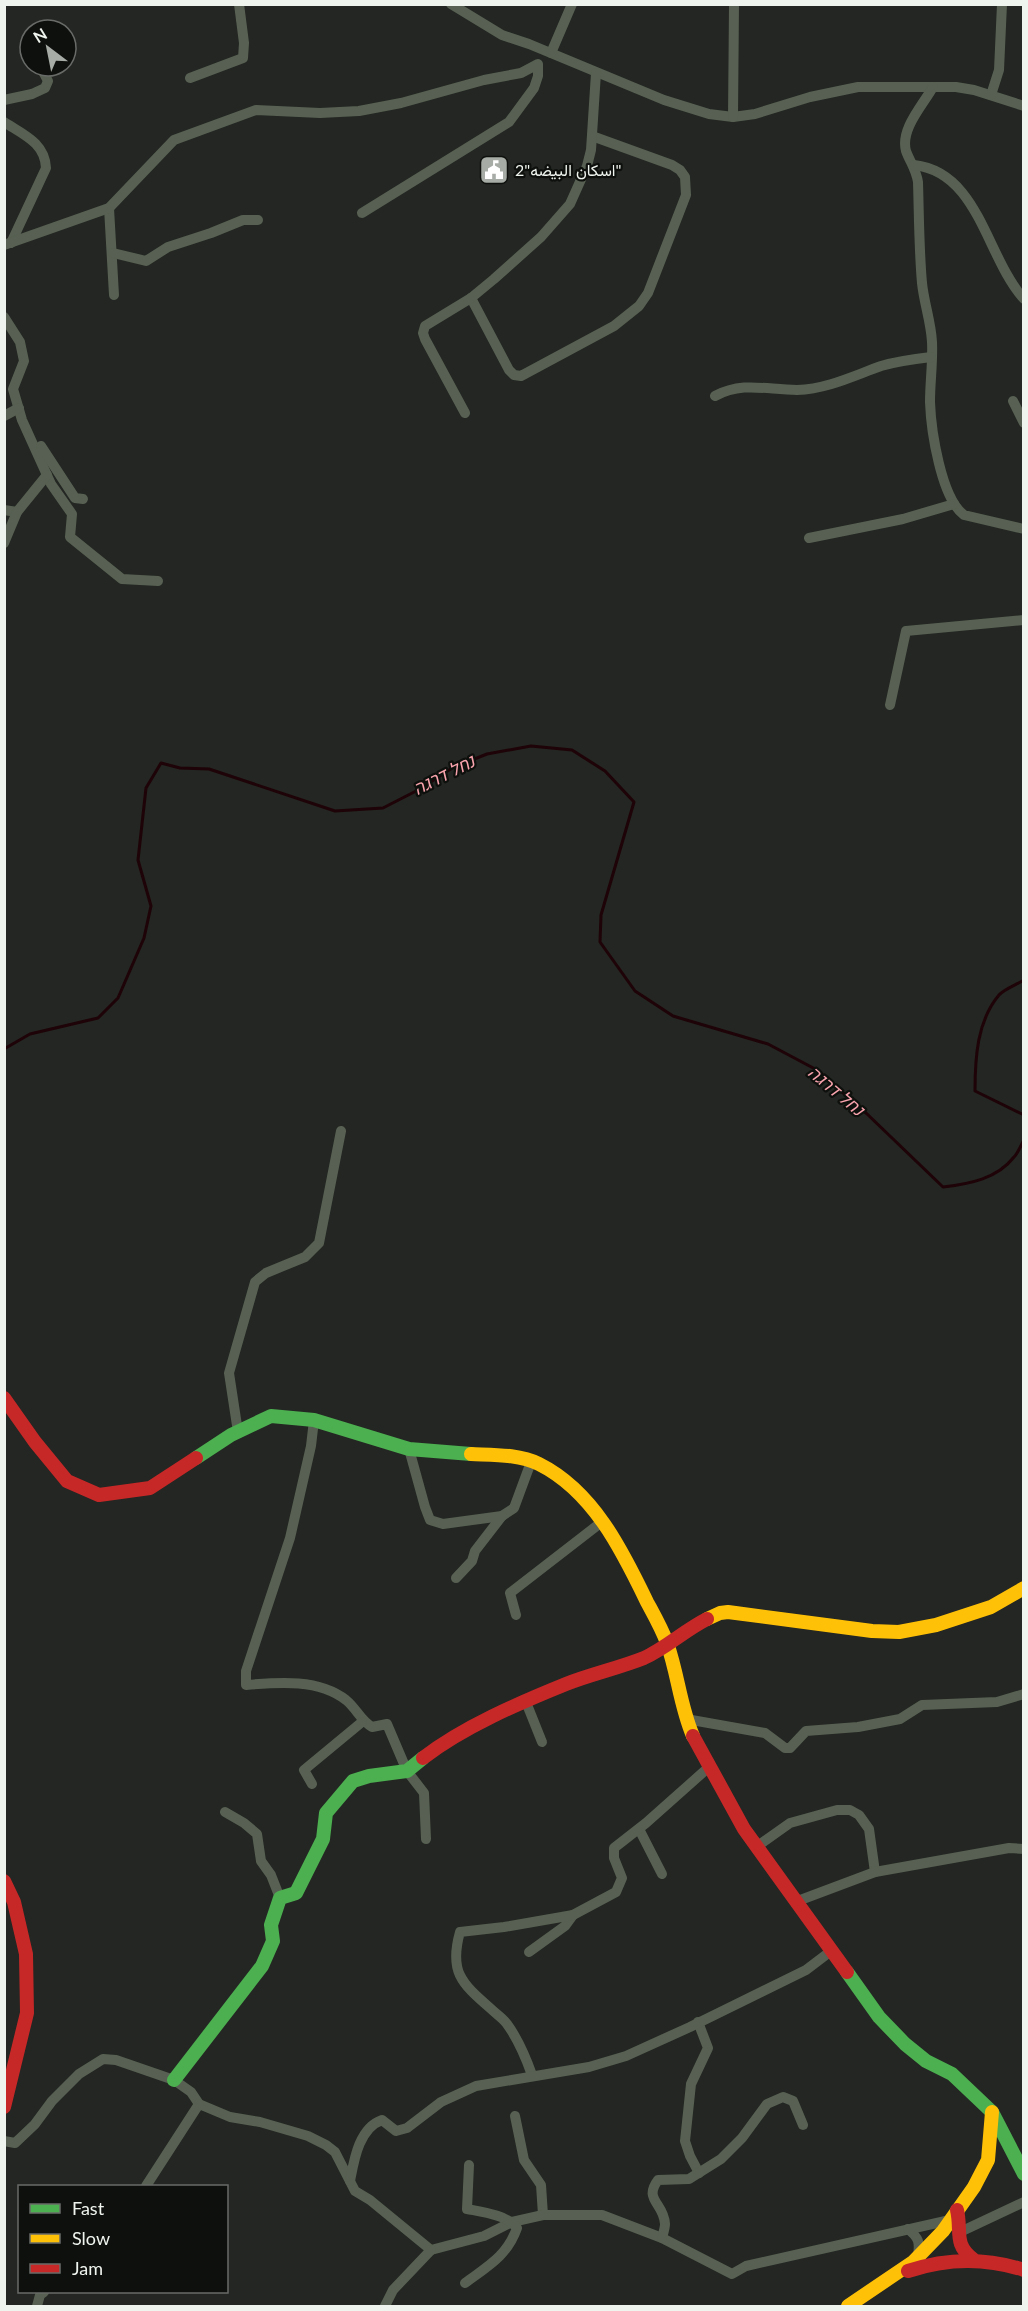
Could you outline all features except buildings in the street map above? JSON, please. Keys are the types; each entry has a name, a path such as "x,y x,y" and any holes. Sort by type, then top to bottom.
{"street":[{"path":"190,78 243,58 244,43 240,4"},
{"path":"451,4 502,35 686,108 709,114 733,117 755,114 810,97 858,87 965,88 1023,106"},
{"path":"551,53 572,4"},
{"path":"733,117 734,4"},
{"path":"991,95 999,69 1002,4"},
{"path":"8,244 109,208 174,140 256,110 320,113 359,111 401,103 484,80 521,73 538,64 538,76 534,88 509,122 362,213"},
{"path":"465,413 423,333 425,326 471,298 541,237 570,204 587,166 592,136 596,73"},
{"path":"4,100 32,94 45,88 48,81 46,78"},
{"path":"933,87 906,135 907,153 914,165 918,182 922,285 930,330 932,427 942,473 954,504 964,515 1023,529"},
{"path":"4,122 37,144 45,155 46,168 8,244"},
{"path":"471,298 509,370 514,375 521,376 614,326 639,306 656,277 686,195 685,177 672,165 592,136"},
{"path":"914,165 927,166 939,171 962,190 1008,279 1023,299"},
{"path":"109,208 114,294"},
{"path":"112,254 146,261 168,247 243,220 258,220"},
{"path":"4,317 20,342 24,361 13,389 22,420 47,476 72,514 70,537 122,579 158,581"},
{"path":"715,396 727,390 745,386 797,390 813,388 847,380 884,366 931,357"},
{"path":"1013,401 1023,423"},
{"path":"4,416 19,408"},
{"path":"22,420 33,428 45,454 64,485 75,498 83,499"},
{"path":"4,543 16,513 47,476"},
{"path":"808,538 903,519 954,504"},
{"path":"4,510 16,513"},
{"path":"890,705 906,631 1023,620"},
{"path":"238,1431 229,1373 255,1282 266,1273 305,1257 319,1243 341,1131"},
{"path":"4,1398 35,1442 67,1481 99,1495 150,1488 238,1431 271,1416 314,1420 409,1449 514,1457 531,1462 561,1477 579,1493 603,1521 636,1579 668,1643 686,1719 709,1767 744,1829 879,2017 905,2044 926,2061 952,2074 992,2112 1023,2174"},
{"path":"314,1420 311,1446 290,1538 246,1671 246,1685 288,1682 334,1691 352,1705 362,1722 372,1727 387,1724 406,1772 423,1792 426,1839"},
{"path":"409,1449 424,1507 430,1520 443,1524 502,1516"},
{"path":"456,1578 472,1561 475,1551 502,1516 514,1508 531,1462"},
{"path":"516,1615 510,1593 603,1521"},
{"path":"280,1898 296,1893 323,1839 326,1813 354,1781 369,1776 406,1772 435,1749 483,1722 566,1684 646,1657 700,1622 720,1613 728,1612 872,1631 899,1632 936,1625 991,1607 1023,1588"},
{"path":"686,1719 765,1733 785,1748 790,1748 806,1731 858,1727 900,1719 922,1705 997,1702 1023,1694"},
{"path":"526,1702 542,1742"},
{"path":"312,1784 304,1770 362,1722"},
{"path":"532,2075 506,2023 465,1984 454,1958 460,1932 573,1915 616,1892 622,1878 614,1858 614,1848 709,1767"},
{"path":"756,1847 790,1824 837,1810 850,1810 859,1815 869,1829 875,1872"},
{"path":"174,2080 262,1966 273,1941 271,1924 280,1898 271,1875 261,1861 257,1834 225,1812"},
{"path":"639,1829 662,1874"},
{"path":"795,1902 875,1872 1008,1848 1023,1849"},
{"path":"4,1881 14,1902 26,1954 27,2013 4,2107"},
{"path":"529,1952 566,1926 573,1915"},
{"path":"350,2181 360,2144 365,2133 375,2122 382,2120 396,2131 407,2128 441,2102 476,2086 589,2067 626,2056 806,1970 831,1951"},
{"path":"698,2022 708,2048 691,2084 685,2141 699,2173"},
{"path":"4,2140 15,2143 79,2074 103,2059 116,2060 174,2080 191,2092 199,2104 230,2117 260,2122 308,2136 326,2145 335,2152 355,2191 370,2200 431,2250"},
{"path":"662,2238 665,2224 660,2206 652,2198 651,2188 658,2180 689,2179 721,2159 742,2138 767,2104 774,2099 783,2097 793,2101 803,2125"},
{"path":"147,2185 199,2104"},
{"path":"921,2262 974,2187 988,2160 992,2112"},
{"path":"515,2116 524,2160 541,2185 543,2215"},
{"path":"465,2283 495,2261 511,2245 517,2228 512,2222 467,2209 469,2164"},
{"path":"958,2237 1023,2202"},
{"path":"385,2307 393,2290 431,2250 484,2236 512,2222 543,2215 602,2215 662,2238 732,2274 747,2266 933,2224 953,2215"},
{"path":"948,2258 958,2237 960,2222 953,2215"},
{"path":"933,2224 937,2228 938,2248 948,2258"},
{"path":"908,2229 918,2237 921,2262"},
{"path":"958,2237 962,2252 973,2259"},
{"path":"848,2307 888,2278 921,2262 948,2258 973,2259 1023,2270"},
{"path":"37,2307 43,2293"}],"waterway":[{"name":"נחל דרגה","path":"4,1049 30,1034 98,1018 118,998 144,938 151,906 138,860 146,788 161,763 180,768 209,769 335,811 383,808 420,789 452,768 487,754 531,746 572,750 605,771 634,802 601,915 600,942 635,991 673,1016 768,1044 817,1070 866,1113 943,1187 972,1182 999,1171 1015,1155 1024,1140"},
{"name":"נחל דרגה","path":"1024,980 1001,993 986,1016 977,1053 975,1091 1024,1115"}],"traffic: fast":[{"path":"196,1458 231,1435 271,1416 314,1420 409,1449 471,1454"},
{"path":"174,2080 262,1966 273,1941 271,1925 280,1898 296,1893 323,1839 326,1813 353,1781 369,1776 407,1771 423,1758"},
{"path":"847,1972 879,2017 905,2044 926,2061 952,2074 992,2112 1024,2174"}],"traffic: slow":[{"path":"471,1454 514,1457 539,1464 558,1476 590,1506 627,1562 663,1633 693,1736"},
{"path":"707,1619 728,1612 872,1631 899,1632 936,1625 991,1607 1024,1588"},
{"path":"848,2306 913,2262 943,2231 974,2187 988,2160 992,2112"}],"traffic: jam":[{"path":"4,1398 35,1442 67,1481 99,1495 150,1488 196,1458"},
{"path":"423,1758 473,1726 548,1691 644,1658 707,1619"},
{"path":"693,1736 744,1829 847,1972"},
{"path":"4,1881 14,1902 26,1954 27,2013 4,2107"},
{"path":"957,2210 960,2242 973,2259"},
{"path":"908,2271 937,2264 966,2261 994,2263 1024,2270"}],"place":[{"name":"اسكان البيضه\"2\"","path":"494,170"}]}
